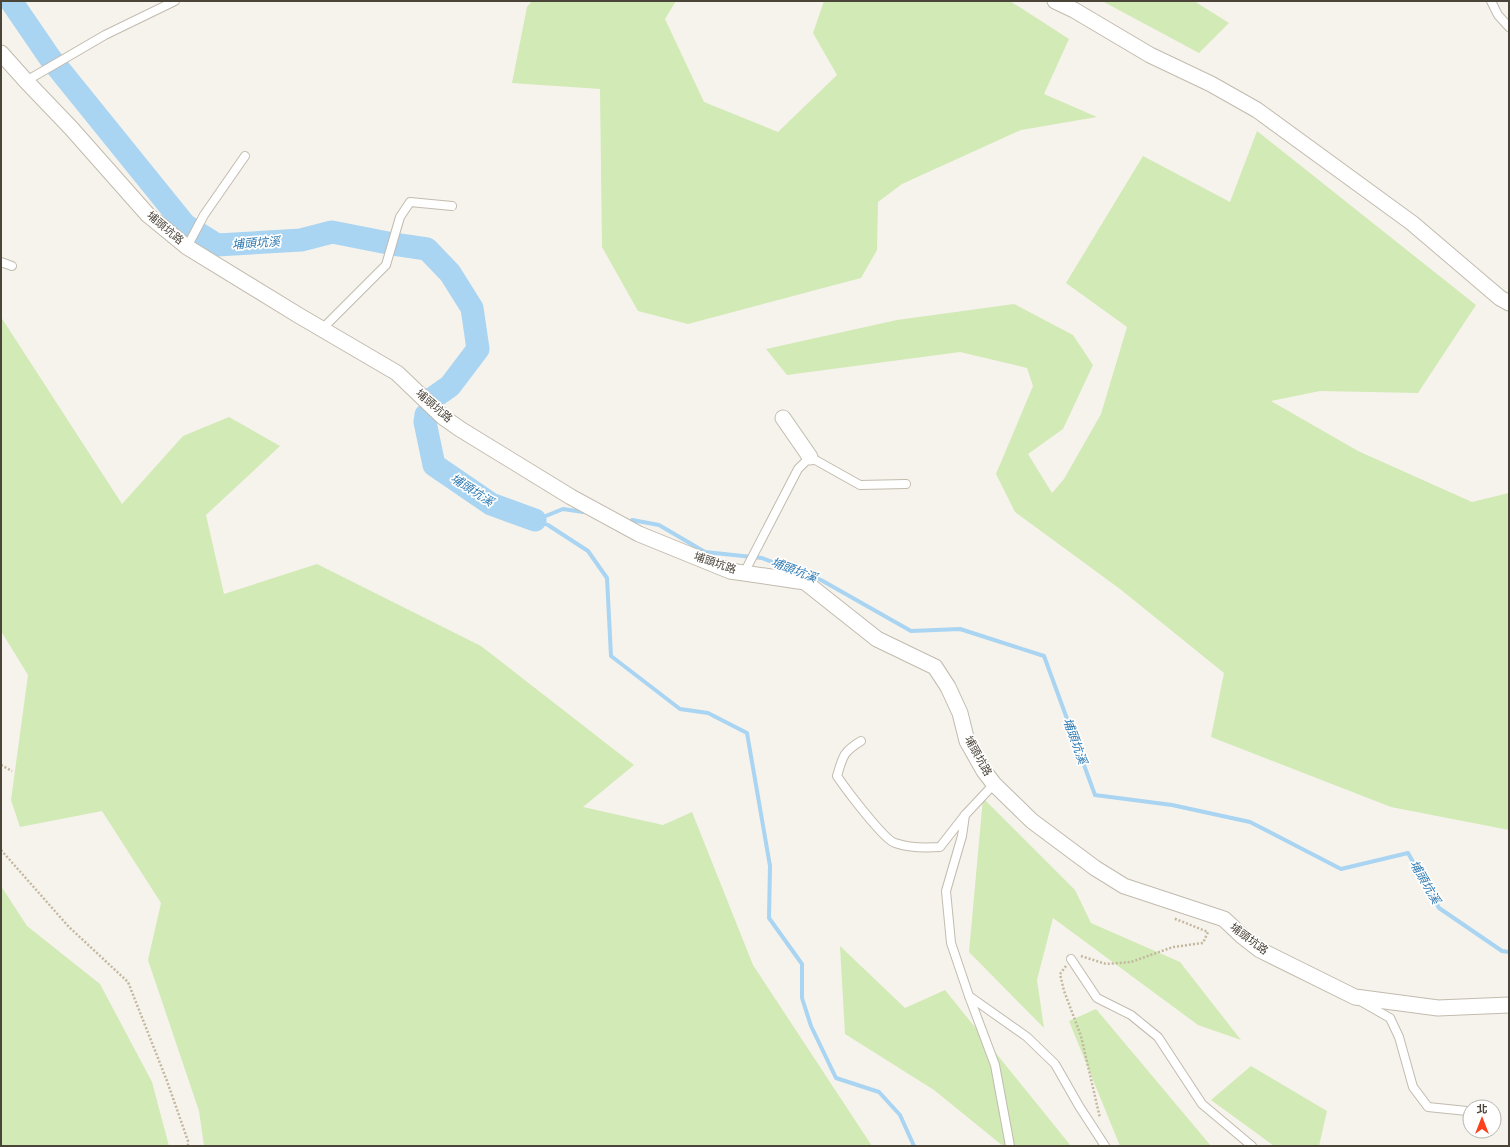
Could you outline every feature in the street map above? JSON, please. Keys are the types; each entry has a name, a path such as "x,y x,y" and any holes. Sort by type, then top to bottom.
{"street":[{"path":"1055,1 1074,10 1150,55 1211,84 1257,110 1412,222 1500,298 1509,302"},
{"name":"埔頭坑路","path":"1,53 72,128 148,215 187,247 298,315 323,328 397,373 443,417 571,497 639,534 730,571 746,569 805,582 877,639 935,667 948,687 960,713 967,741 984,771 994,784 1032,821 1096,868 1124,886 1224,919 1260,950 1355,997 1438,1008 1509,1004"},
{"path":"783,418 810,457"}],"lane":[{"path":"27,81 97,40 175,1"},
{"path":"1491,1 1498,15 1509,27"},
{"path":"187,247 204,215 245,156"},
{"path":"323,328 386,265 400,217 410,202 452,206"},
{"path":"1,262 12,266"},
{"path":"746,569 798,469 810,457 860,485 906,484"},
{"path":"861,741 849,748 842,760 837,776 855,801 893,843 922,848 940,847 965,815 994,784"},
{"path":"965,815 962,836 946,891 951,943 969,996 996,1065 1010,1146"},
{"path":"1070,959 1097,998 1131,1015 1158,1037 1202,1104 1252,1146"},
{"path":"969,996 1028,1037 1055,1064 1079,1106 1105,1146"},
{"path":"1355,997 1390,1018 1399,1037 1413,1087 1428,1107 1462,1110"}],"path":[{"path":"1,765 12,772"},
{"path":"1,850 69,927 128,982 167,1081 188,1141 188,1146"},
{"path":"1101,1123 1081,1036 1064,991 1060,974 1070,959 1081,956 1106,964 1131,962 1173,947 1203,943 1208,932 1175,919 1169,915"}],"green space":[{"path":"532,1 676,1 665,19 704,102 778,132 837,75 813,33 824,1 1010,1 1069,39 1044,94 1097,117 1021,130 902,184 878,202 877,250 861,278 688,324 638,311 602,247 600,89 512,83 527,7"},
{"path":"1102,1 1194,1 1229,23 1199,53"},
{"path":"1257,131 1476,305 1418,393 1320,391 1271,401 1358,451 1472,502 1509,493 1509,830 1391,807 1211,737 1224,673 1120,589 1015,512 996,474 1033,386 1027,368 960,352 787,375 766,349 897,320 1014,304 1073,335 1093,365 1063,429 1028,454 1052,493 1064,479 1101,414 1127,327 1066,283 1143,156 1230,202"},
{"path":"1,317 122,504 183,436 229,417 280,446 206,515 224,594 317,564 481,646 634,765 583,807 663,825 692,812 753,965 872,1146 204,1146 199,1111 148,960 161,903 102,811 20,827 11,800 28,675 1,631"},
{"path":"983,798 1075,890 1091,923 1180,962 1241,1040 1198,1025 1053,918 1037,980 1044,1028 969,952"},
{"path":"1,886 27,926 100,984 152,1082 169,1146 1,1146"},
{"path":"840,946 905,1008 945,990 1071,1146 1003,1146 934,1090 845,1034"},
{"path":"1096,1009 1211,1146 1120,1146 1069,1021"},
{"path":"1251,1066 1327,1111 1319,1146 1274,1146 1211,1100"}],"waterway":[{"name":"埔頭坑溪","path":"11,1 50,58 185,225 217,245 301,240 332,232 427,249 450,273 472,308 478,349 450,386 430,400"},
{"name":"埔頭坑溪","path":"426,415 425,422 434,465 491,504 535,520"},
{"name":"埔頭坑溪","path":"536,520 563,509 583,512"},
{"path":"535,520 548,525 588,551 607,578 611,656 680,709 708,713 747,733 770,866 769,918 802,964 802,998 811,1026 836,1078 879,1092 900,1115 914,1146"},
{"name":"埔頭坑溪","path":"632,520 659,525 705,552 762,558 821,580 911,631 960,629 1044,656 1095,795 1172,805 1250,822 1341,869 1408,853 1439,908 1502,951 1509,952"}]}
